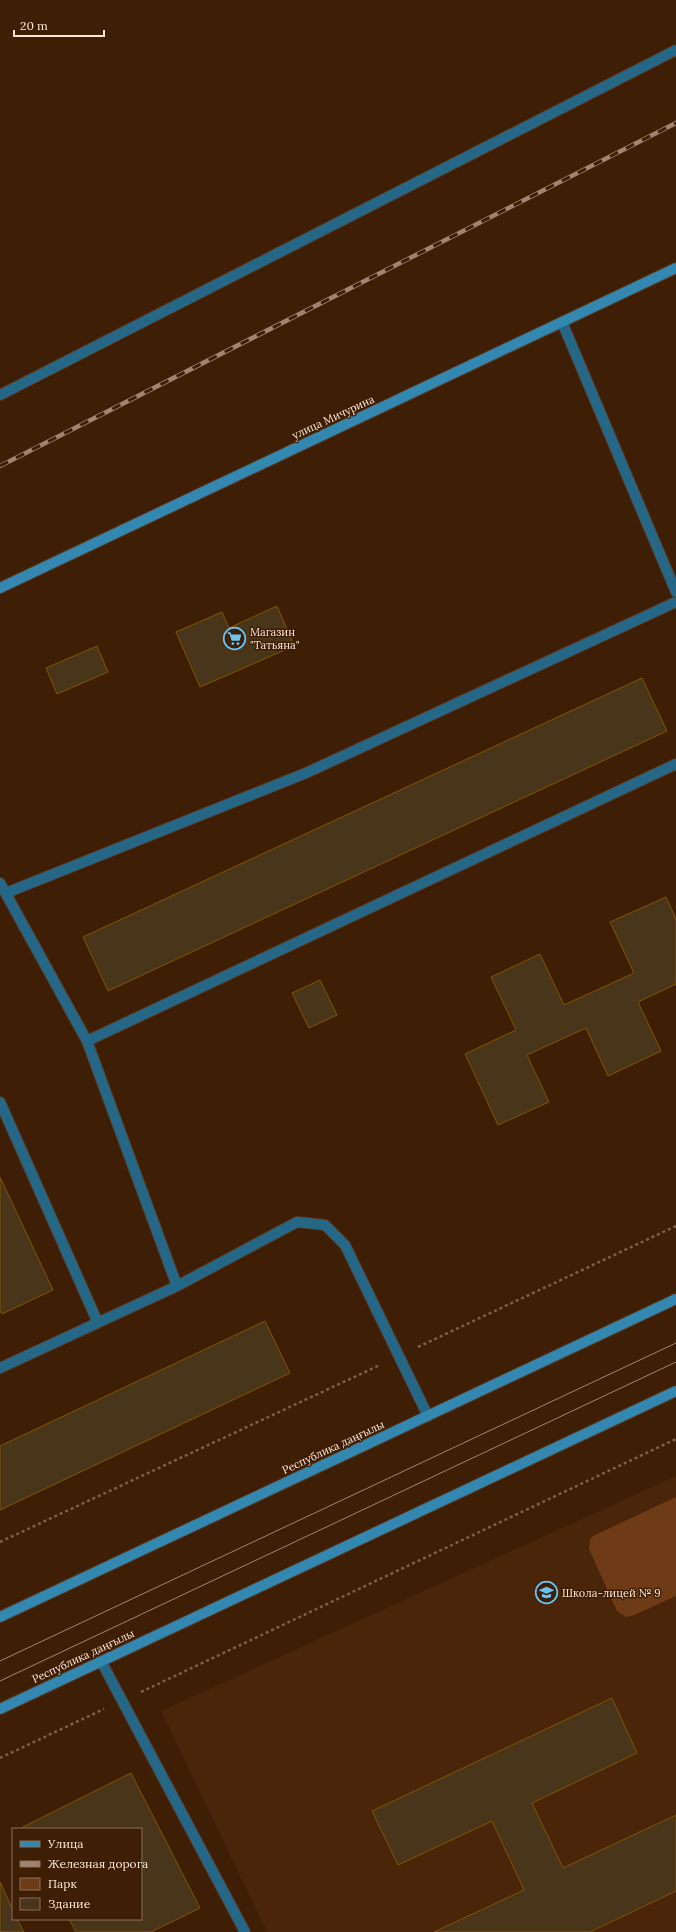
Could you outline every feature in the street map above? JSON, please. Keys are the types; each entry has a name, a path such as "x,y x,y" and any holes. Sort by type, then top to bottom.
{"main road":[{"name":"улица Мичурина","path":"0,588 676,268"},
{"name":"Республика даңғылы","path":"0,1617 676,1299"},
{"name":"Республика даңғылы","path":"0,1709 676,1391"}],"street":[{"path":"0,395 676,50"},
{"path":"562,322 676,592"},
{"path":"6,893 306,773 676,602"},
{"path":"87,1041 676,764"},
{"path":"0,883 87,1041 177,1286"},
{"path":"0,1102 98,1323"},
{"path":"0,1368 177,1286 297,1222 325,1225 345,1245 398,1357 428,1416"},
{"path":"101,1661 245,1932"}],"path":[{"path":"0,1542 676,1226"},
{"path":"0,1758 676,1439"}],"shaded area":[{"name":"Школа-лицей № 9","path":"676,1476 676,1932 267,1932 161,1711"}],"green space":[{"path":"676,1497 676,1596 632,1616 626,1617 617,1611 589,1549 590,1539 595,1535"}],"building":[{"path":"277,606 294,646 200,687 176,632 222,612 229,628"},
{"path":"97,646 108,672 57,694 46,668"},
{"path":"642,678 667,731 108,991 83,937"},
{"path":"666,897 676,919 676,984 638,1002 661,1051 608,1076 586,1028 527,1055 549,1102 498,1125 465,1054 516,1030 491,977 540,954 564,1005 634,973 610,922"},
{"path":"320,980 337,1015 309,1028 292,993"},
{"path":"0,1177 53,1290 2,1314 0,1311"},
{"path":"265,1321 290,1373 0,1510 0,1446"},
{"path":"612,1698 637,1753 532,1803 563,1868 676,1815 676,1891 590,1932 434,1932 524,1890 492,1821 398,1865 372,1811"},
{"path":"131,1773 200,1908 151,1932 76,1932 70,1920 142,1920 142,1828 23,1827"},
{"path":"0,1882 12,1908 12,1920 18,1920 24,1932 0,1932"}],"tram line":[{"path":"0,1661 676,1343"},
{"path":"0,1681 676,1362"}],"railway":[{"path":"0,466 676,123"}],"place":[{"name":"Магазин \"Татьяна\"","path":"234,638"},
{"name":"Школа-лицей № 9","path":"547,1593"}]}
